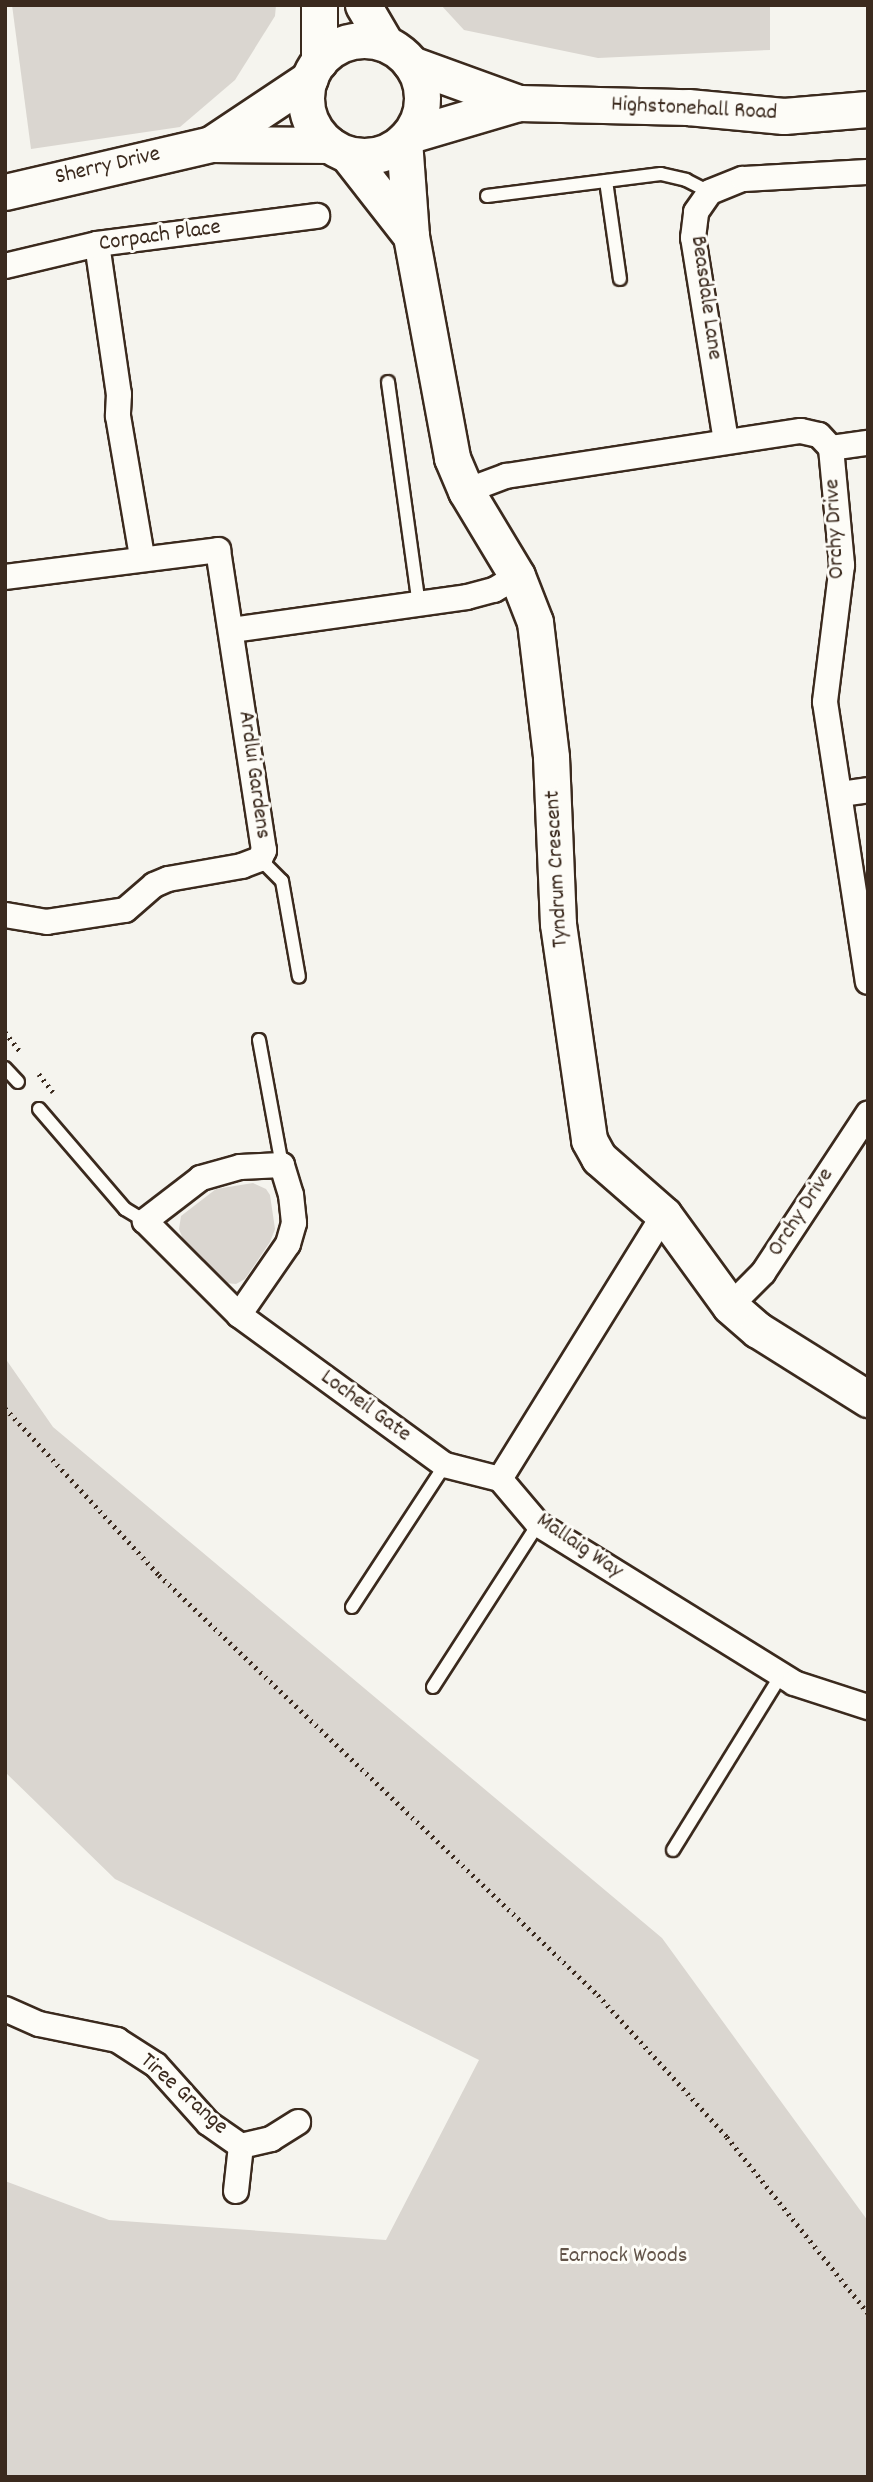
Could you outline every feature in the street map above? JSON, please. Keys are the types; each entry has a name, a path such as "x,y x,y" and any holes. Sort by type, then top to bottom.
{"street":[{"path":"319,5 314,70 306,96 309,115 317,131 338,149 366,156 387,152 407,138 417,123 422,103 420,82 363,5"},
{"path":"314,70 332,50 349,42 368,40 399,54"},
{"name":"Highstonehall Road","path":"399,54 519,103"},
{"name":"Sherry Drive","path":"211,144 314,70"},
{"name":"Highstonehall Road","path":"407,138 519,103 688,107 784,116 868,109"},
{"name":"Tyndrum Crescent","path":"407,138 411,236 452,458 466,491 517,576 535,622 551,757 558,924 589,1140 599,1158 664,1215 730,1306 758,1330 868,1399"},
{"name":"Sherry Drive","path":"5,192 211,144 338,149"},
{"name":"Tyndrum Crescent","path":"338,149 411,236"},
{"path":"710,192 743,179 868,172"},
{"name":"Beasdale Lane","path":"710,192 696,212 693,238 726,441"},
{"name":"Corpach Place","path":"5,266 97,244 317,216"},
{"path":"97,244 119,394 118,416 142,558"},
{"name":"Orchy Drive","path":"466,491 506,476 801,431 819,435 831,448 842,565 825,702 868,982"},
{"path":"831,448 868,443"},
{"name":"Ardlui Gardens","path":"5,577 218,550 264,850 260,859 167,878 154,885 125,910 47,922 5,915"},
{"path":"232,630 419,604 494,590 517,576"},
{"path":"841,794 868,790"},
{"name":"Orchy Drive","path":"730,1306 763,1273 866,1121"},
{"path":"145,1221 201,1178 240,1167 282,1165 291,1195 294,1223 291,1234 288,1244 239,1315"},
{"path":"500,1479 664,1215"},
{"name":"Locheil Gate","path":"145,1221 239,1315 445,1465 500,1479"},
{"name":"Mallaig Way","path":"500,1479 538,1524 781,1675 794,1683 868,1707"},
{"name":"Tiree Grange","path":"5,2009 39,2024 117,2040 156,2065 208,2123 241,2146 271,2139 298,2122"},
{"name":"Tiree Grange","path":"236,2191 241,2146"}],"lane":[{"path":"487,196 662,174 686,180 710,192"},
{"path":"606,181 620,279"},
{"path":"388,382 419,604"},
{"path":"260,859 282,881 299,978"},
{"path":"259,1040 282,1165"},
{"path":"5,1068 18,1082"},
{"path":"39,1109 125,1209 145,1221"},
{"path":"352,1607 445,1465"},
{"path":"433,1687 538,1524"},
{"path":"673,1850 781,1675"}],"path":[{"path":"5,1408 159,1575 598,1995 727,2137 868,2313"}],"green space":[{"path":"12,5 276,5 275,16 235,80 180,127 31,149"},
{"path":"441,5 770,5 770,50 598,58 464,30"},
{"path":"253,1183 266,1189 270,1195 275,1229 270,1242 245,1279 236,1284 226,1283 184,1242 179,1229 181,1216 216,1189"},
{"name":"Earnock Woods","path":"5,1358 53,1427 662,1938 868,2221 868,2477 5,2477 5,2181 109,2220 386,2240 479,2060 115,1879 5,1772"}]}
